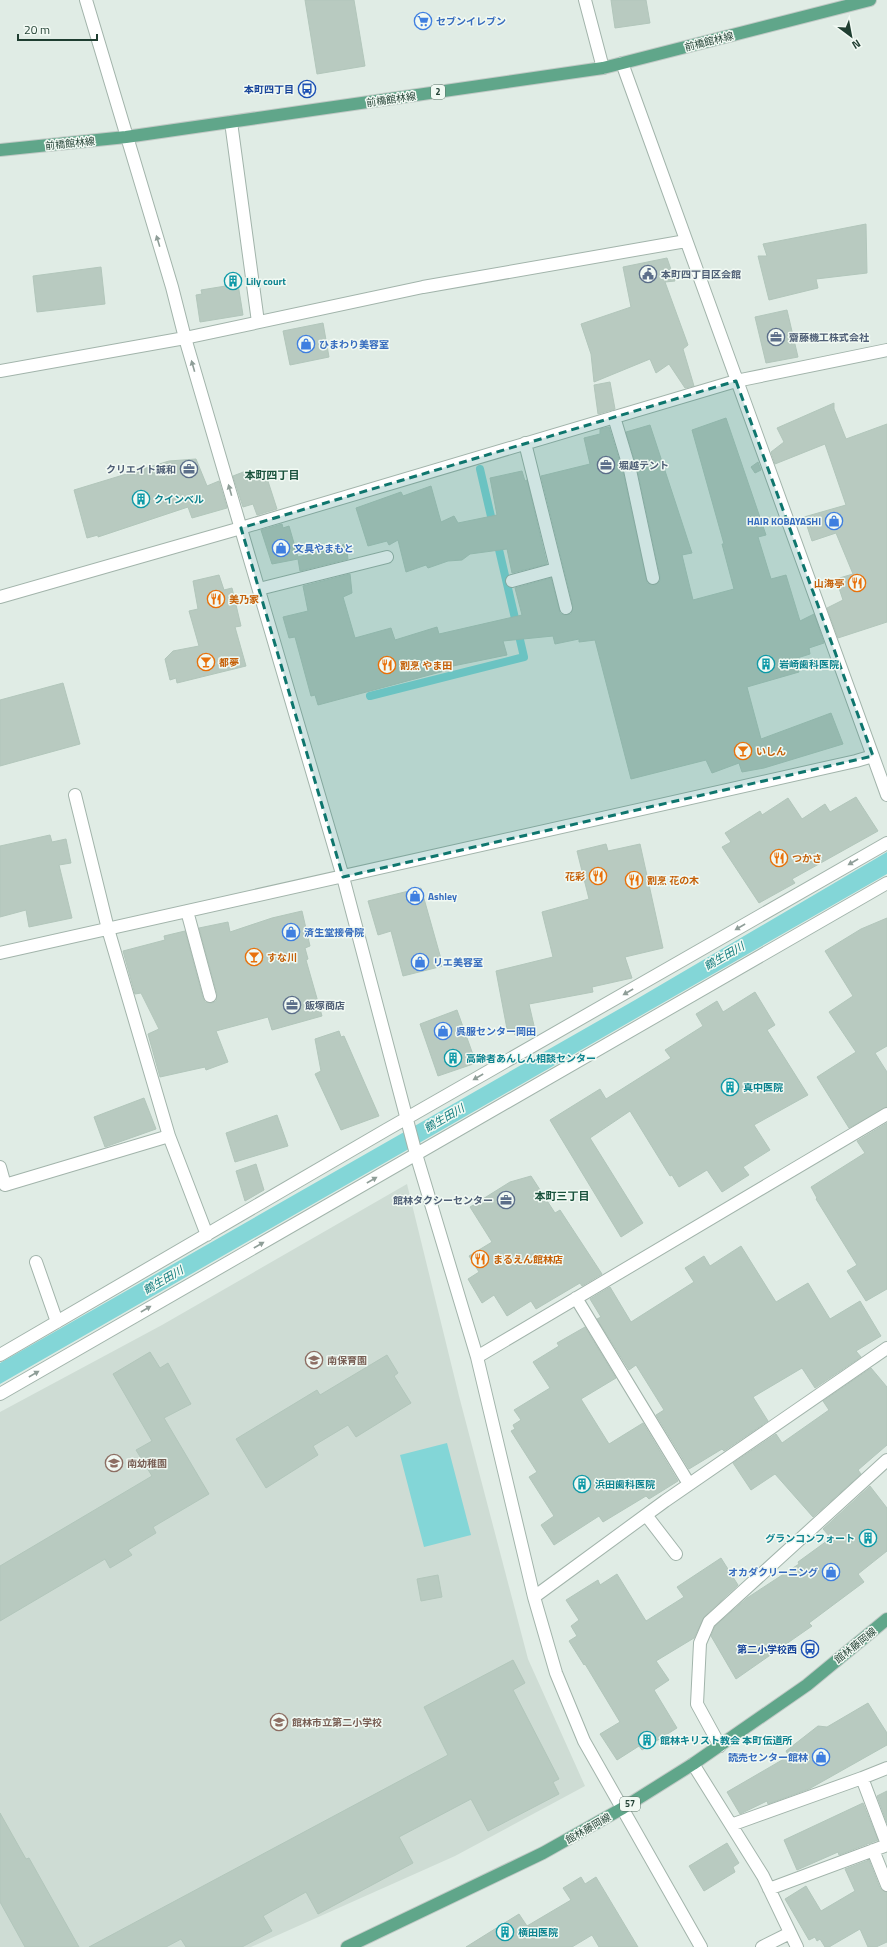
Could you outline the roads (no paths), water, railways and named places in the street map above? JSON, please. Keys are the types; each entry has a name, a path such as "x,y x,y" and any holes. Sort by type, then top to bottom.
{"main road":[{"name":"前橋館林線","path":"0,150 126,137 603,68 870,0"},
{"name":"館林藤岡線","path":"347,1947 536,1857 623,1808 720,1746 806,1685 887,1619"}],"street":[{"path":"86,0 172,287 185,338 342,876 415,1151 477,1357 534,1597 556,1673 584,1741 701,1947"},
{"path":"586,0 603,68"},
{"path":"622,63 887,795"},
{"path":"231,122 258,322"},
{"path":"0,371 185,338 423,287 686,241"},
{"path":"0,597 241,528 736,381 887,350"},
{"path":"614,417 630,470 654,578"},
{"path":"525,443 566,608"},
{"path":"259,589 386,557"},
{"path":"512,581 556,569"},
{"path":"0,953 848,763 873,756"},
{"path":"75,795 108,929 169,1136 207,1235"},
{"path":"0,1355 887,843"},
{"path":"0,1394 415,1151 887,883"},
{"path":"187,911 210,996"},
{"path":"477,1357 887,1114"},
{"path":"0,1167 5,1185 169,1136"},
{"path":"36,1262 57,1322"},
{"path":"576,1298 689,1484"},
{"path":"534,1597 689,1484 887,1348"},
{"path":"720,1746 697,1704 700,1643 709,1622 887,1460"},
{"path":"646,1515 676,1554"},
{"path":"693,1764 769,1889 797,1947"},
{"path":"731,1825 887,1768"},
{"path":"769,1889 887,1844 862,1778"},
{"path":"874,1850 887,1885"},
{"path":"762,1947 790,1932"}],"water":[{"name":"鶴生田川","path":"887,852 887,874 0,1384 0,1363 635,1000"},
{"path":"447,1443 471,1535 424,1547 400,1455"}],"waterway":[{"path":"480,469 493,525"},
{"path":"370,696 524,657 497,541"}],"place":[{"name":"セブンイレブン","path":"423,21"},
{"name":"本町四丁目","path":"307,89"},
{"name":"本町四丁目区会館","path":"648,274"},
{"name":"Lily court","path":"233,281"},
{"name":"齋藤機工株式会社","path":"776,337"},
{"name":"ひまわり美容室","path":"306,344"},
{"name":"堀越テント","path":"606,465"},
{"name":"クリエイト誠和","path":"189,469"},
{"name":"クインベル","path":"141,499"},
{"name":"HAIR KOBAYASHI","path":"834,521"},
{"name":"文具やまもと","path":"281,548"},
{"name":"山海亭","path":"857,583"},
{"name":"美乃家","path":"216,599"},
{"name":"都夢","path":"206,662"},
{"name":"岩崎歯科医院","path":"766,664"},
{"name":"割烹 やま田","path":"387,665"},
{"name":"いしん","path":"743,751"},
{"name":"つかさ","path":"779,858"},
{"name":"花彩","path":"598,876"},
{"name":"割烹 花の木","path":"634,880"},
{"name":"Ashley","path":"415,896"},
{"name":"済生堂接骨院","path":"291,932"},
{"name":"すな川","path":"254,957"},
{"name":"リエ美容室","path":"420,962"},
{"name":"飯塚商店","path":"292,1005"},
{"name":"呉服センター岡田","path":"443,1031"},
{"name":"高齢者あんしん相談センター","path":"453,1058"},
{"name":"真中医院","path":"730,1087"},
{"name":"館林タクシーセンター","path":"506,1200"},
{"name":"まるえん館林店","path":"480,1259"},
{"name":"南保育園","path":"314,1360"},
{"name":"南幼稚園","path":"114,1463"},
{"name":"浜田歯科医院","path":"582,1484"},
{"name":"グランコンフォート","path":"868,1538"},
{"name":"オカダクリーニング","path":"831,1572"},
{"name":"第二小学校西","path":"810,1649"},
{"name":"館林市立第二小学校","path":"279,1722"},
{"name":"館林キリスト教会 本町伝道所","path":"647,1740"},
{"name":"読売センター館林","path":"821,1757"},
{"name":"横田医院","path":"505,1932"}],"district":[{"name":"本町四丁目","path":"272,475"},
{"name":"本町三丁目","path":"562,1196"}]}
